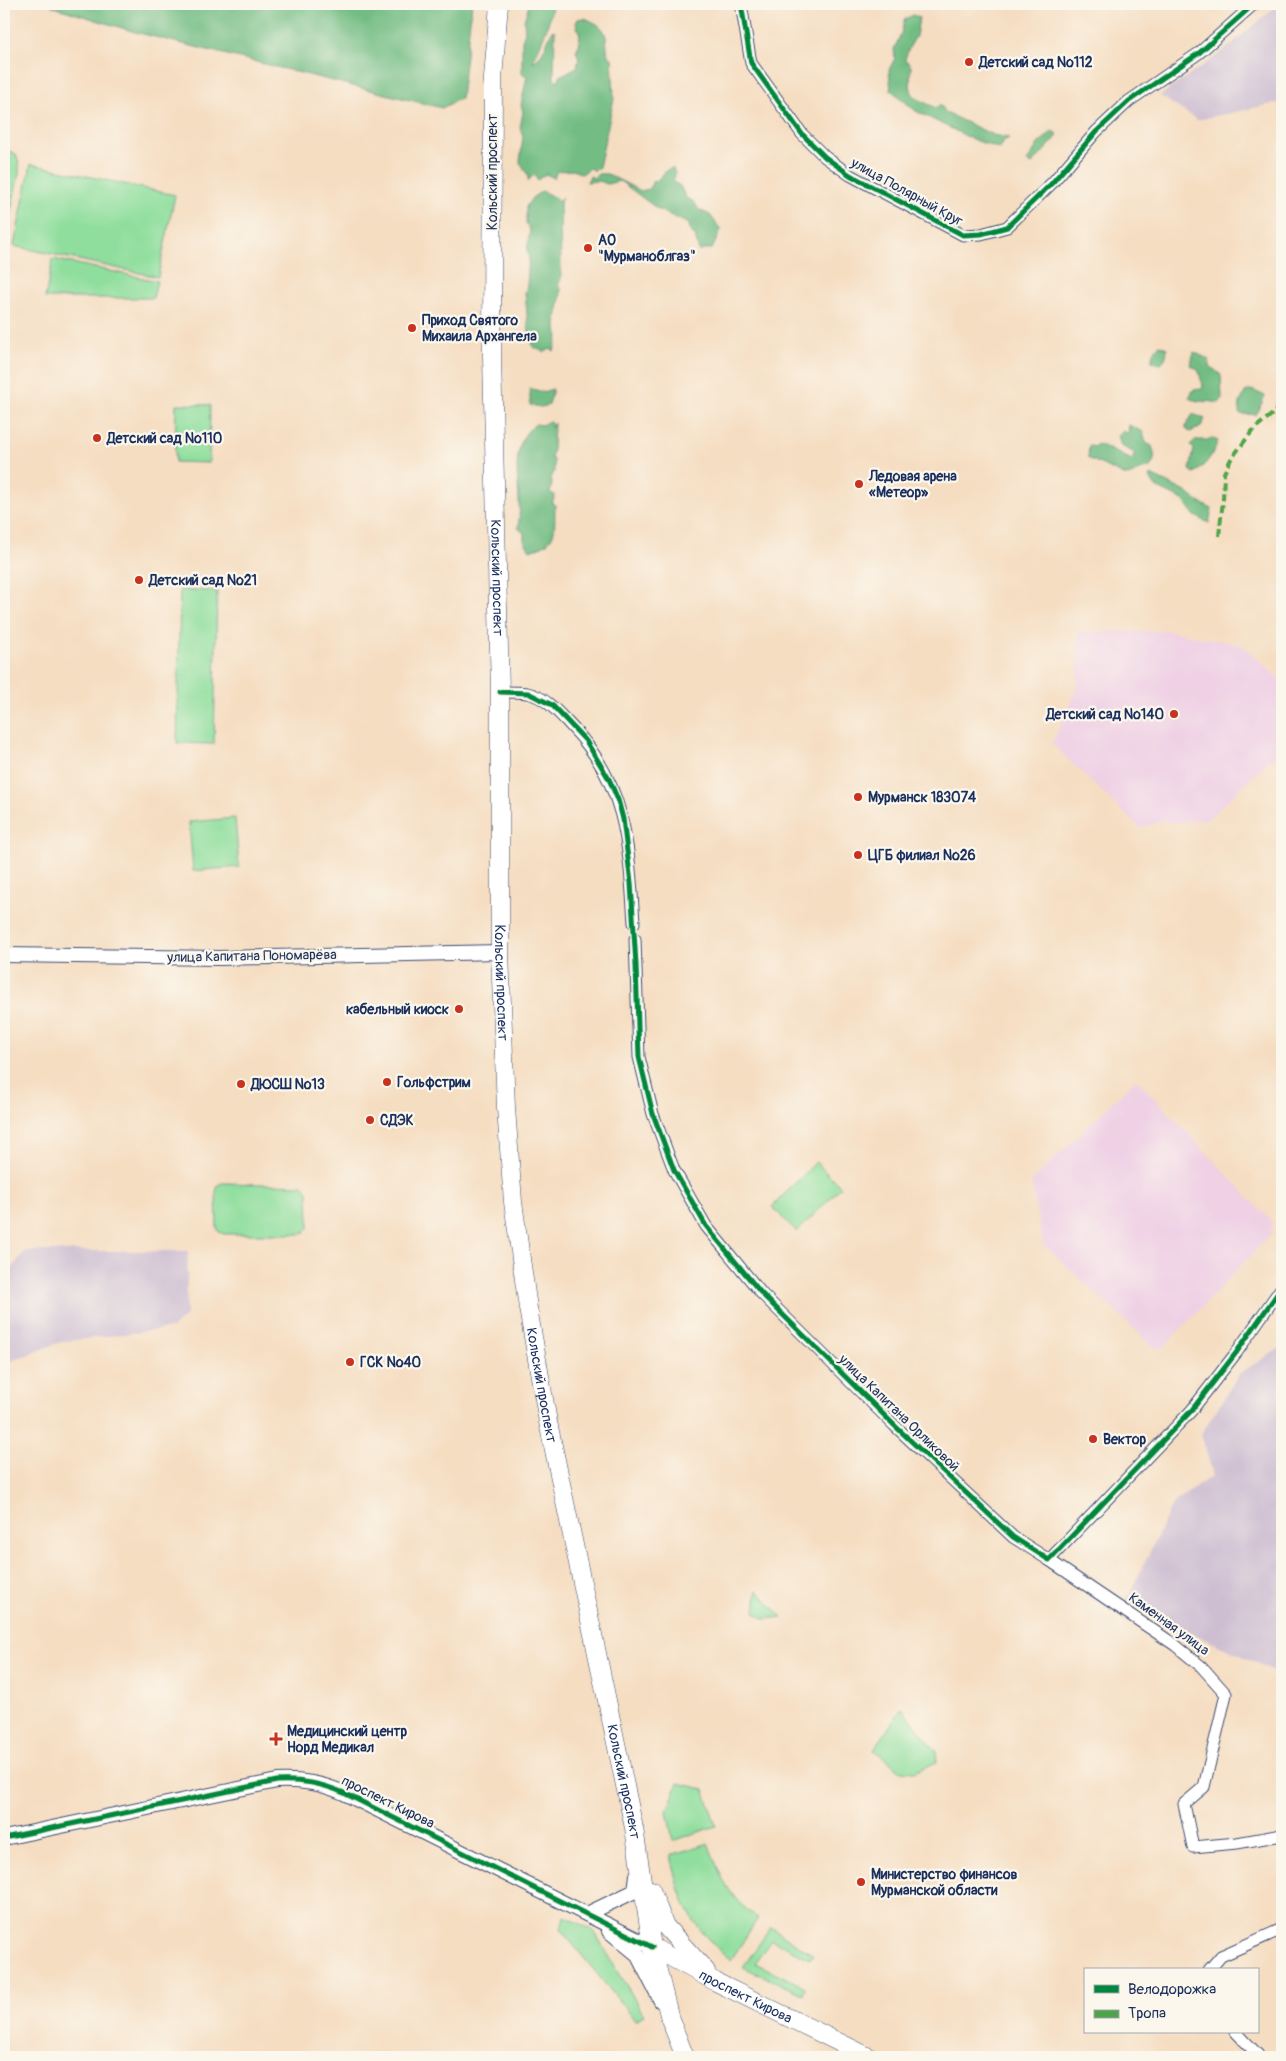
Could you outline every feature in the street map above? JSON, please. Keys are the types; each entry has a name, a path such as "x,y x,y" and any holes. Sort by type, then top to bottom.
{"main road":[{"name":"Кольский проспект","path":"499,4 493,78 492,356 500,692 500,952 508,1146 513,1202 528,1308 550,1432 634,1828 652,1947 670,2019 685,2057"},
{"path":"638,1855 665,1926 716,1982"},
{"name":"проспект Кирова","path":"652,1947 716,1982 870,2057"}],"street":[{"name":"улица Полярный Круг","path":"741,4 751,63 802,134 825,157 850,175 963,235 980,234 1007,227 1052,182 1096,132 1129,101 1199,53 1254,4"},
{"path":"500,692 528,694 552,706 586,741 609,779 623,820 634,923"},
{"name":"улица Капитана Орликовой","path":"635,939 639,1057 653,1114 674,1170 706,1226 762,1294 894,1425 1013,1537 1049,1560"},
{"name":"улица Капитана Пономарёва","path":"4,955 220,958 500,952"},
{"path":"1049,1560 1191,1411 1236,1353 1282,1287"},
{"name":"Каменная улица","path":"1049,1560 1175,1645 1202,1667 1226,1694 1204,1787 1184,1804 1193,1847 1237,1843 1282,1835"},
{"name":"проспект Кирова","path":"4,1838 277,1781 298,1780 314,1782 344,1792 652,1947"},
{"path":"638,1855 636,1891 587,1914 637,1954 670,2019"},
{"path":"1211,1968 1221,1956 1282,1928"},
{"path":"1238,2034 1258,2055"}],"shaded area":[{"path":"1279,4 1282,4 1282,102 1197,120 1160,96 1226,49"},
{"name":"Детский сад №140","path":"1168,631 1242,645 1282,682 1282,748 1208,819 1169,823 1165,820 1140,828 1052,744 1078,685 1078,632"},
{"path":"1136,1079 1272,1222 1271,1234 1163,1348 1154,1348 1043,1244 1031,1182"},
{"path":"25,1251 188,1251 186,1316 172,1328 61,1342 4,1364 4,1277"},
{"path":"1282,1347 1282,1675 1126,1602 1173,1503 1213,1475 1201,1434 1240,1373"}],"green space":[{"path":"50,4 472,4 461,98 442,108 135,32 54,7"},
{"path":"529,4 554,4 533,62 540,56 553,30 555,31 554,79 558,81 560,76 577,67 579,58 576,51 580,43 580,35 576,23 578,19 584,18 589,20 602,28 604,32 608,56 612,58 614,98 599,167 595,171 590,168 582,174 573,170 557,171 554,178 546,174 537,180 534,174 528,181 528,175 520,162 523,136 520,128 523,112 521,105 527,76 522,73 522,40 525,32 524,21"},
{"path":"913,15 919,18 916,36 905,59 911,66 910,84 913,94 936,108 940,104 946,113 993,135 1009,138 1004,141 1000,149 972,139 916,111 891,90 889,70 895,58 894,49 901,34 904,20"},
{"path":"1053,131 1057,134 1057,137 1032,164 1027,162 1038,144"},
{"path":"4,149 16,154 19,173 4,242"},
{"path":"31,164 175,195 158,277 14,246"},
{"path":"673,168 675,174 673,182 680,186 686,198 694,202 699,210 710,215 721,230 712,249 705,249 699,252 695,235 691,233 689,224 659,210 620,181 607,184 600,181 587,182 590,176 594,178 598,174 607,174 641,191 649,189 653,181 655,182 667,170"},
{"path":"542,191 559,200 562,197 560,200 561,279 558,285 561,288 561,294 556,320 558,337 554,351 551,349 544,352 533,347 529,333 525,294 530,230 526,223 526,207 532,198"},
{"path":"53,259 157,281 153,298 45,298"},
{"path":"1160,345 1167,348 1165,359 1159,364 1152,361 1152,358 1156,348"},
{"path":"1194,352 1208,359 1210,366 1221,375 1222,399 1219,403 1189,398 1193,390 1202,389 1203,386 1198,369 1190,365"},
{"path":"530,388 542,392 553,389 549,405 541,407 530,405"},
{"path":"1252,390 1265,396 1256,415 1239,413 1240,403 1245,392"},
{"path":"176,404 210,405 209,463 175,462"},
{"path":"1193,414 1205,419 1201,427 1190,432 1186,429 1186,426"},
{"path":"549,421 551,422 551,428 554,423 551,458 554,460 554,472 551,478 550,493 555,495 552,504 555,505 554,529 553,535 546,544 530,550 524,541 524,533 518,528 517,461 522,440 528,432 536,424 542,425"},
{"path":"1129,425 1143,432 1146,443 1152,446 1154,458 1149,468 1126,476 1088,458 1089,445 1093,447 1098,444 1132,460 1135,453 1121,446 1118,435 1122,431 1128,434"},
{"path":"1211,438 1218,441 1214,450 1209,459 1194,473 1190,470 1194,449 1190,445 1195,440 1208,440"},
{"path":"1151,475 1186,492 1197,501 1212,509 1209,523 1195,516 1183,500 1156,487 1150,478"},
{"path":"180,590 217,591 214,744 177,743"},
{"path":"235,818 239,867 193,871 189,822"},
{"path":"816,1162 841,1187 797,1232 772,1207"},
{"path":"222,1183 303,1185 308,1191 309,1227 304,1233 300,1234 224,1234 219,1232 217,1228 216,1192 218,1185"},
{"path":"757,1590 782,1617 765,1619 755,1613"},
{"path":"902,1708 936,1751 937,1762 914,1772 901,1771 874,1750"},
{"path":"678,1783 704,1789 716,1826 673,1841 667,1811"},
{"path":"708,1843 721,1876 732,1894 747,1910 758,1918 731,1960 706,1937 690,1914 679,1888 671,1855"},
{"path":"564,1916 594,1931 644,2015 635,2020 561,1930"},
{"path":"771,1927 813,1955 810,1959 771,1940 755,1963 805,1987 803,1994 743,1967"}],"marked path":[{"path":"1219,536 1224,473 1231,459 1254,429 1275,412 1280,402 1282,391"}],"cycle path":[{"path":"741,4 751,63 802,134 825,157 850,175 963,235 981,234 1007,227 1052,183 1096,132 1129,101 1199,53 1254,4"},
{"path":"500,692 528,693 552,705 586,741 609,779 618,800 623,819 631,883 639,1057 653,1114 674,1170 706,1226 762,1294 894,1425 1013,1537 1049,1560 1191,1411 1236,1353 1282,1287"},
{"path":"4,1838 277,1781 311,1783 344,1793 652,1947"}],"place":[{"name":"Детский сад №112","path":"969,62"},
{"name":"AO \"Мурманоблгаз\"","path":"588,248"},
{"name":"Приход Святого Михаила Архангела","path":"412,328"},
{"name":"Детский сад №110","path":"97,438"},
{"name":"Ледовая арена «Метеор»","path":"859,484"},
{"name":"Детский сад №21","path":"139,580"},
{"name":"Детский сад №140","path":"1174,714"},
{"name":"Мурманск 183074","path":"858,797"},
{"name":"ЦГБ филиал №26","path":"858,855"},
{"name":"кабельный киоск","path":"459,1009"},
{"name":"Гольфстрим","path":"387,1082"},
{"name":"ДЮСШ №13","path":"241,1084"},
{"name":"СДЭК","path":"370,1120"},
{"name":"ГСК №40","path":"350,1362"},
{"name":"Вектор","path":"1093,1439"},
{"name":"Медицинский центр Норд Медикал","path":"276,1739"},
{"name":"Министерство финансов Мурманской области","path":"861,1882"}]}
